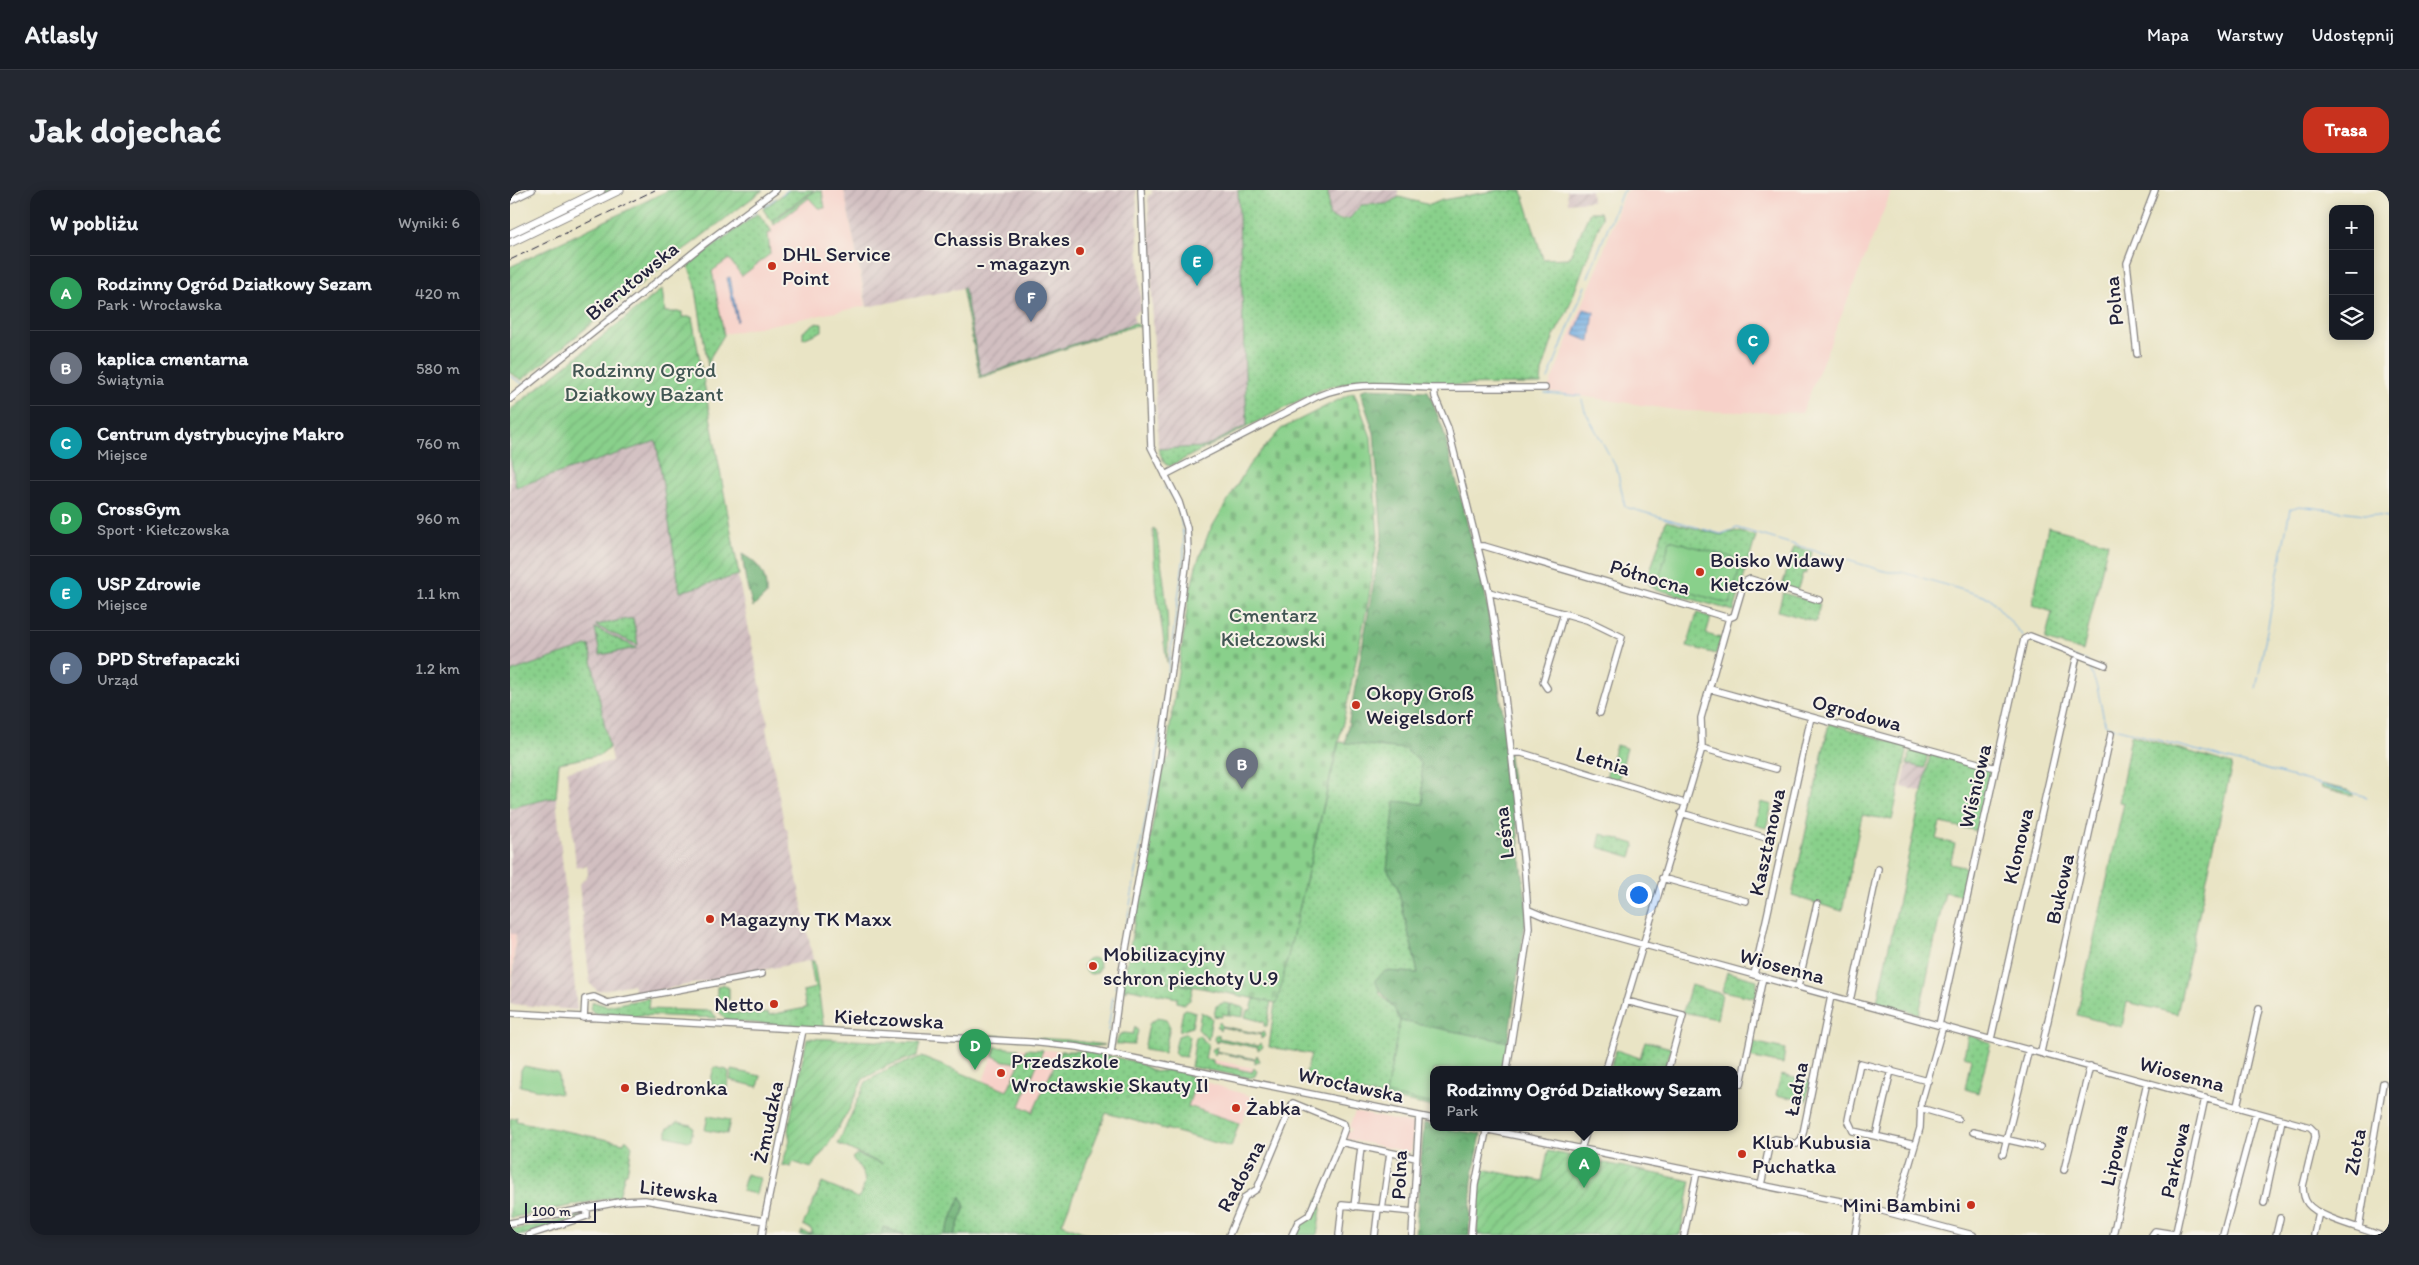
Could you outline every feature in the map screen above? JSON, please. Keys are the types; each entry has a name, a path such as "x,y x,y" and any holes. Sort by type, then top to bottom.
{"main road":[{"path":"510,234 601,190"},
{"path":"510,243 620,190"}],"street":[{"path":"510,201 532,190"},
{"name":"Bierutowska","path":"510,399 704,244 776,190"},
{"path":"1111,1053 1125,954 1160,765 1188,552 1184,517 1166,475 1154,455 1151,443 1141,190"},
{"name":"Polna","path":"2137,354 2126,263 2155,190"},
{"path":"1166,475 1332,390 1362,384 1434,388 1545,388"},
{"name":"Leśna","path":"1434,388 1435,397 1446,424 1490,592 1502,671 1529,910 1528,941 1507,1066"},
{"name":"Północna","path":"1477,546 1484,546 1729,618"},
{"path":"1607,1066 1702,748 1701,718 1729,618 1734,616 1744,582 1750,579 1819,600"},
{"path":"1490,592 1587,620 1622,636 1600,713"},
{"path":"1546,688 1543,682 1564,613"},
{"name":"Wiśniowa","path":"1895,1214 1920,1128 1920,1108 1941,1025 2023,641 2026,637 2105,665"},
{"name":"Klonowa","path":"1991,1039 2076,660"},
{"name":"Ogrodowa","path":"1710,689 1996,768"},
{"name":"Kasztanowa","path":"1754,975 1811,717"},
{"name":"Bukowa","path":"2041,1052 2111,734"},
{"path":"1702,748 1776,769"},
{"name":"Letnia","path":"1511,752 1522,753 1684,803"},
{"path":"1682,813 1763,836"},
{"path":"1850,1001 1878,868"},
{"path":"1662,878 1746,901"},
{"path":"1798,986 1817,904"},
{"name":"Wiosenna","path":"1529,910 1550,919 2310,1127 2314,1131 2303,1193 2308,1204 2319,1212"},
{"path":"584,1018 585,999 594,997 608,1003 762,974"},
{"path":"1741,1084 1763,977"},
{"name":"Ładna","path":"1761,1185 1770,1142 1775,1139 1797,1144 1802,1138 1831,996"},
{"path":"1626,1001 1683,1015 1669,1066"},
{"name":"Wiosenna","path":"2237,1106 2259,1009"},
{"name":"Kiełczowska","path":"510,1013 1030,1042 1111,1053 1262,1084"},
{"name":"Żmudzka","path":"762,1235 802,1030"},
{"path":"2003,1154 2029,1049"},
{"path":"1915,1145 1853,1131 1848,1120 1860,1063 1928,1080"},
{"path":"2064,1170 2090,1066"},
{"path":"1876,1136 1891,1070"},
{"name":"Lipowa","path":"2112,1235 2147,1082"},
{"name":"Złota","path":"2359,1227 2383,1083"},
{"name":"Wrocławska","path":"1262,1084 1430,1118"},
{"name":"Parkowa","path":"2152,1235 2155,1231 2174,1234 2176,1232 2205,1098"},
{"name":"Radosna","path":"1229,1235 1245,1197 1257,1189 1293,1105 1344,1124 1340,1142"},
{"path":"1920,1108 1958,1119"},
{"path":"2223,1235 2256,1112"},
{"name":"Polna","path":"1412,1235 1419,1116"},
{"path":"2264,1203 2282,1120"},
{"path":"1471,1235 1475,1185 1485,1131"},
{"path":"1500,1131 1860,1206 1895,1214 1947,1232 1973,1235"},
{"path":"1581,1149 1587,1131"},
{"path":"1973,1132 2040,1147"},
{"path":"1292,1235 1298,1222 1309,1215 1340,1142 1416,1158"},
{"path":"1354,1206 1361,1146"},
{"path":"1375,1235 1390,1152"},
{"path":"1684,1235 1697,1172"},
{"name":"Litewska","path":"510,1223 624,1201 657,1200 764,1221"},
{"path":"1339,1235 1342,1205 1414,1212"},
{"path":"1855,1235 1860,1206"},
{"path":"528,1235 588,1216 587,1208"},
{"path":"2314,1235 2319,1212 2379,1235"},
{"path":"2276,1235 2280,1218"}],"shaded area":[{"path":"816,190 844,190 866,306 724,334 712,271 774,225 773,221"},
{"path":"844,190 1136,190 1141,309 1133,315 1135,323 981,376 964,288 867,307"},
{"path":"1152,190 1238,190 1247,425 1205,447 1158,449 1148,195 1152,194"},
{"path":"1328,190 1398,190 1399,197 1386,204 1361,205 1350,218 1334,219 1329,215"},
{"path":"1567,190 1591,190 1592,201 1568,203"},
{"path":"1629,190 1892,190 1802,413 1682,411 1547,391 1598,267 1624,193"},
{"path":"656,441 680,592 738,576 768,723 766,728 785,828 787,828 813,960 635,995 633,984 598,991 590,984 579,885 588,875 587,866 576,867 567,771 612,761 589,645 510,672 510,457 517,487"},
{"path":"1907,764 1928,769 1923,792 1902,787"},
{"path":"556,797 576,1010 510,1004 516,934 511,934 510,929 510,808"},
{"path":"510,929 511,933 516,933 510,992"},
{"name":"Przedszkole Wrocławskie Skauty II","path":"995,1047 1026,1049 1007,1091 983,1081"},
{"path":"1043,1050 1061,1051 1033,1112 1020,1106"},
{"path":"1213,1060 1254,1068 1253,1072 1212,1064"},
{"path":"1197,1079 1253,1097 1241,1123 1188,1106"},
{"path":"1355,1112 1413,1124 1412,1150 1409,1152 1347,1139 1345,1136 1347,1131 1350,1132 1352,1129 1349,1127"}],"green space":[{"path":"607,190 613,190 510,240 510,237"},
{"name":"Rodzinny Ogród Działkowy Bażant","path":"669,190 763,190 673,258 522,380 510,373 510,267"},
{"path":"789,190 814,190 771,221 763,209"},
{"path":"816,190 822,191 825,208 818,208 809,198 774,225 773,221"},
{"path":"1238,190 1328,190 1329,215 1341,220 1350,218 1361,205 1386,204 1399,197 1430,205 1442,200 1499,190 1522,191 1543,259 1569,258 1590,212 1600,212 1602,218 1567,312 1553,338 1542,372 1541,384 1445,385 1358,380 1322,389 1170,466 1165,464 1158,449 1205,447 1247,425"},
{"path":"758,213 771,230 771,233 768,233 770,254 742,276 729,259 712,271 724,335 711,356 708,367 695,283 688,266"},
{"path":"962,288 964,288 981,376 1135,323 1141,327 1135,326 1105,335 980,378"},
{"name":"Rodzinny Ogród Działkowy Bażant","path":"662,289 665,312 682,312 682,317 692,317 739,575 680,592 656,441 516,487 510,457 510,410"},
{"path":"815,323 822,324 822,331 803,339 803,332"},
{"path":"1368,388 1428,391 1443,429 1485,592 1508,748 1527,911 1508,1042 1400,1021 1375,980 1385,971 1418,973 1397,885 1387,869 1395,801 1424,804 1421,763 1405,749 1345,743 1382,536 1374,433 1360,391"},
{"name":"Cmentarz Kiełczowski","path":"1354,392 1371,437 1378,536 1368,603 1345,714 1277,1003 1125,973 1164,762 1169,759 1171,754 1167,748 1189,596 1196,566 1209,532 1249,465 1281,429"},
{"path":"1666,521 1721,535 1735,531 1756,536 1734,611 1652,588 1647,581"},
{"path":"2048,527 2108,543 2083,651 2045,640 2052,612 2032,605"},
{"path":"1153,528 1156,530 1166,596 1167,663 1155,580"},
{"name":"Boisko Widawy Kiełczów","path":"1670,540 1742,560 1730,604 1658,583"},
{"path":"1794,547 1812,552 1806,574 1803,573 1797,591 1782,586"},
{"path":"742,554 758,566 764,575 766,595 753,607 746,582"},
{"path":"1783,593 1820,604 1816,622 1778,611"},
{"path":"1697,613 1711,617 1706,634 1721,638 1716,654 1687,646"},
{"path":"633,618 638,645 596,626 596,625"},
{"path":"595,628 637,648 600,655"},
{"path":"589,645 609,748 601,755 559,763 556,797 510,808 510,672"},
{"path":"1829,723 1908,747 1892,820 1862,815 1842,911 1792,896"},
{"path":"2131,735 2232,764 2177,1014 2127,1002 2122,1027 2077,1015 2124,803 2119,802"},
{"path":"1339,742 1405,749 1421,763 1424,805 1387,869 1397,885 1418,973 1385,971 1379,993 1396,1010 1400,1021 1386,1094 1430,1103 1430,1106 1304,1081 1311,1054 1269,1047 1275,1002 1277,1002"},
{"path":"1616,745 1627,748 1618,781 1606,777"},
{"path":"1912,747 1928,752 1925,768 1907,764"},
{"path":"1931,751 1955,758 1962,764 1992,768 1978,831 1940,823 1936,839 1955,844 1950,864 1969,868 1964,896 1945,892 1919,1014 1877,1002"},
{"path":"2322,784 2351,791 2353,796 2321,787"},
{"path":"1761,802 1772,805 1766,828 1755,825"},
{"path":"1601,834 1635,844 1631,857 1598,847"},
{"path":"1089,958 1095,958 1100,963 1098,972 1089,974 1084,969 1084,963"},
{"path":"810,961 814,961 824,1029 728,1021 717,1010 717,987 723,984 729,988 729,1000 725,1000 725,1009 728,1009 728,1013 751,1014 754,1011 755,1015 768,1012 769,1015 806,1008 803,991 815,988"},
{"path":"1727,972 1757,980 1756,998 1722,991"},
{"path":"1125,973 1193,987 1190,1000 1184,1004 1177,1002 1177,998 1126,988 1126,991 1122,988"},
{"path":"1691,985 1722,994 1717,1019 1683,1012"},
{"path":"649,998 648,1009 711,1011 717,1018 641,1015 633,1017 594,1013 590,1008 593,1002 607,1006"},
{"path":"1254,999 1271,1001 1267,1026 1264,1026 1264,1022 1245,1017 1247,1010 1251,1010"},
{"path":"1223,1003 1230,1004 1228,1015 1223,1014 1222,1017 1214,1016 1216,1006"},
{"path":"1231,1004 1244,1008 1243,1017 1229,1015"},
{"path":"1186,1009 1195,1012 1192,1027 1179,1032 1183,1011"},
{"path":"1201,1012 1212,1018 1208,1040 1198,1029"},
{"path":"1158,1017 1166,1019 1170,1027 1164,1053 1144,1050 1149,1024"},
{"path":"1400,1021 1508,1042 1503,1066 1430,1066 1430,1103 1386,1094"},
{"path":"1220,1022 1221,1026 1261,1034 1263,1031 1265,1036 1261,1039 1261,1035 1221,1027 1220,1031 1216,1026"},
{"path":"1135,1027 1138,1031 1134,1045 1116,1044 1119,1035 1124,1033 1133,1034"},
{"path":"1187,1033 1190,1036 1186,1057 1177,1056 1174,1053 1178,1036"},
{"path":"976,1034 1068,1040 1105,1045 1088,1047"},
{"path":"1198,1035 1208,1044 1205,1059 1213,1060 1213,1064 1252,1072 1254,1068 1257,1071 1255,1076 1250,1078 1191,1067 1196,1037"},
{"path":"1215,1035 1219,1035 1219,1038 1258,1046 1260,1043 1263,1047 1258,1051 1258,1048 1218,1040 1217,1043 1214,1040"},
{"path":"1968,1035 1991,1043 1978,1093 1965,1089 1971,1058 1964,1056"},
{"path":"807,1038 920,1043 917,1056 889,1065 863,1079 849,1110 828,1145 811,1168 793,1162 791,1167 782,1165 790,1140 788,1130"},
{"path":"1645,1041 1671,1048 1666,1066 1611,1066 1616,1050 1640,1058"},
{"path":"1753,1042 1785,1049 1783,1064 1749,1057"},
{"path":"995,1047 1019,1049 1019,1056 1022,1058 1020,1063 1004,1061 993,1056"},
{"path":"1217,1047 1216,1051 1255,1059 1257,1055 1260,1061 1255,1064 1255,1060 1216,1052 1215,1056 1211,1050"},
{"path":"1026,1049 1043,1050 1020,1106 1033,1112 1061,1051 1086,1051 1137,1062 1155,1072 1174,1069 1197,1079 1188,1106 1239,1123 1231,1147 1106,1113 1062,1224 1090,1235 954,1235 965,1207 961,1196 944,1235 905,1235 884,1227 881,1235 800,1235 802,1231 811,1234 812,1230 803,1225 822,1183 858,1198 865,1182 860,1168 852,1158 857,1154 882,1164 838,1144 866,1082 890,1068 921,1057 1007,1091"},
{"path":"524,1066 558,1073 560,1094 520,1086 521,1069"},
{"path":"714,1067 727,1070 729,1073 727,1088 710,1084"},
{"path":"732,1070 761,1076 758,1087 730,1080"},
{"path":"1781,1075 1810,1081 1806,1101 1776,1095"},
{"path":"708,1116 730,1120 727,1134 705,1130"},
{"path":"517,1117 516,1121 624,1143 627,1140 632,1146 627,1173 625,1173 619,1196 510,1218 510,1119"},
{"path":"677,1122 691,1125 693,1128 691,1139 688,1141 667,1136 667,1129"},
{"path":"1424,1123 1430,1124 1430,1131 1461,1131 1481,1134 1472,1181 1469,1235 1415,1235"},
{"path":"1548,1151 1691,1181 1680,1235 1477,1235 1478,1195 1482,1169 1542,1181"},
{"path":"746,1174 760,1178 756,1194 742,1191"},
{"path":"1320,1195 1323,1196 1317,1235 1295,1235 1299,1224 1312,1216"},
{"path":"961,1196 965,1207 954,1235 944,1235"},
{"path":"582,1215 580,1218 523,1235 510,1235 510,1229 520,1229"},
{"path":"883,1227 905,1235 881,1235"}],"water":[{"path":"730,277 738,320 737,322 727,278"},
{"path":"1584,309 1594,312 1590,342 1574,335"}],"waterway":[{"path":"781,195 788,190"},
{"path":"1588,277 1622,192 1625,190"},
{"path":"763,207 776,198"},
{"path":"688,264 756,212"},
{"path":"1548,379 1585,286"},
{"path":"510,376 523,384"},
{"path":"1545,393 1581,396"},
{"path":"1582,400 1585,411 1617,469 1625,507 1721,534 1737,528 1888,572 1902,572 1990,598 2023,636"},
{"path":"1115,988 1155,767 1184,556 1181,519 1175,501 1164,487"},
{"path":"2256,689 2290,509 2299,506 2389,517"},
{"path":"2028,639 2055,652 2087,661 2097,687 2105,724 2111,727 2367,797"},
{"path":"1108,1031 1113,996"}],"railway":[{"path":"510,260 655,190"}],"place":[{"name":"Chassis Brakes - magazyn","path":"1080,251"},
{"name":"DHL Service Point","path":"772,266"},
{"name":"USP Zdrowie","path":"1197,286"},
{"name":"DPD Strefapaczki","path":"1031,322"},
{"name":"Centrum dystrybucyjne Makro","path":"1753,365"},
{"name":"Boisko Widawy Kiełczów","path":"1700,572"},
{"name":"Okopy Groß Weigelsdorf","path":"1356,705"},
{"name":"kaplica cmentarna","path":"1242,789"},
{"name":"Magazyny TK Maxx","path":"710,919"},
{"name":"Mobilizacyjny schron piechoty U.9","path":"1093,966"},
{"name":"Netto","path":"774,1004"},
{"name":"CrossGym","path":"975,1070"},
{"name":"Przedszkole Wrocławskie Skauty II","path":"1001,1073"},
{"name":"Biedronka","path":"625,1088"},
{"name":"Żabka","path":"1236,1108"},
{"name":"Klub Kubusia Puchatka","path":"1742,1154"},
{"name":"Rodzinny Ogród Działkowy Sezam","path":"1584,1188"},
{"name":"Mini Bambini","path":"1971,1205"}]}
